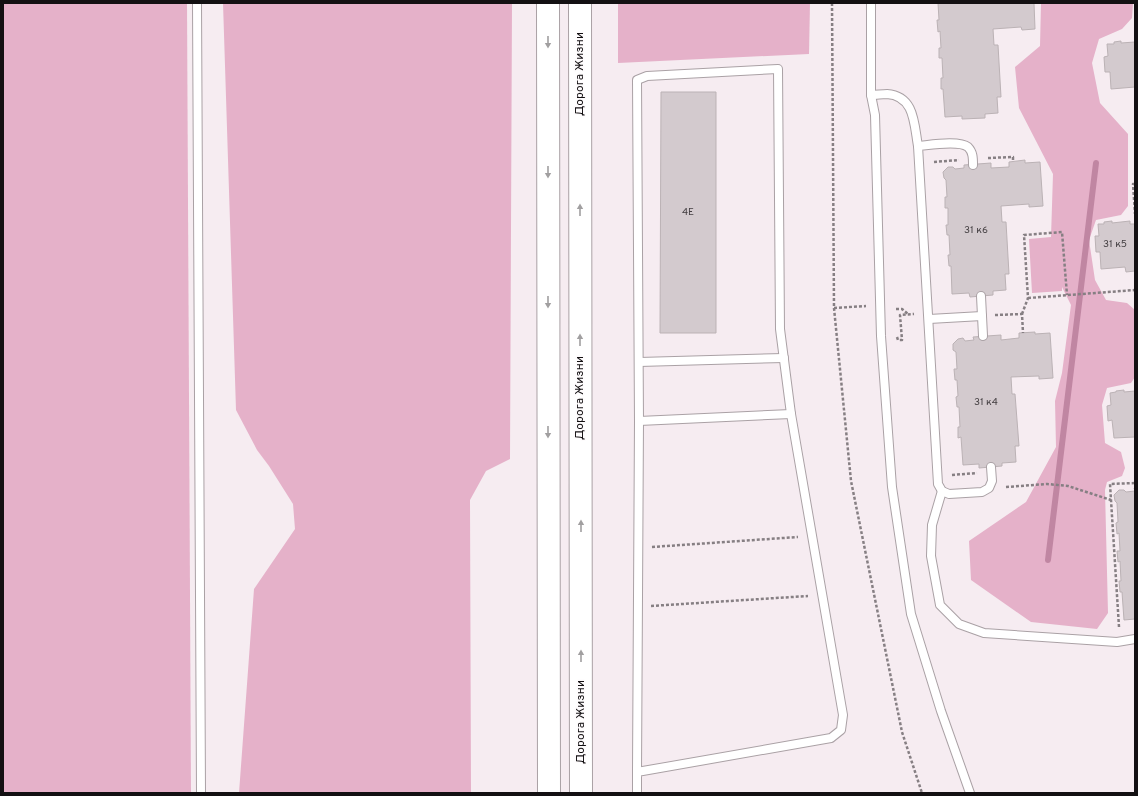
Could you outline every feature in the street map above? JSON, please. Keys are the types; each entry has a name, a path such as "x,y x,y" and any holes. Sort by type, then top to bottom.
{"main road":[{"path":"548,3 549,793"},
{"name":"Дорога Жизни","path":"580,3 581,793"}],"lane":[{"path":"197,3 201,793"},
{"path":"871,3 871,95 875,115 881,336 892,487 911,614 941,711 970,793"},
{"path":"636,772 831,738 842,730 843,715 791,414 780,329 778,69 647,76 637,80 639,362 636,772 637,793"},
{"path":"871,95 887,94 900,98 910,107 918,146 938,484 942,491 949,494 982,492 989,488 992,481 991,470"},
{"path":"918,146 959,143 968,147 972,155 973,164"},
{"path":"981,296 983,336"},
{"path":"928,316 982,316"},
{"path":"639,362 784,358"},
{"path":"639,421 791,414"},
{"path":"942,491 932,526 931,556 940,605 959,624 984,633 1117,642 1135,639"}],"path":[{"path":"832,3 834,308 851,480 902,732 922,793"},
{"path":"1135,184 1133,184 1135,214"},
{"path":"1023,333 1022,314 1028,298 1024,235 1062,232 1067,295"},
{"path":"1028,298 1135,290"},
{"path":"834,308 880,306"},
{"path":"897,324 896,307 902,309 909,315"},
{"path":"982,316 1022,314"},
{"path":"897,332 898,340 902,340 900,315 928,316"},
{"path":"938,476 991,470"},
{"path":"1124,627 1118,627 1110,484 1135,483"},
{"path":"989,488 1047,484 1068,486 1111,500"},
{"path":"651,547 812,536"},
{"path":"651,606 822,595"}],"shaded area":[{"path":"3,3 187,3 191,793 3,793"},
{"path":"223,3 512,3 510,459 486,471 470,500 471,793 239,793 254,589 295,529 293,504 257,450 236,410"},
{"path":"618,3 810,3 809,54 618,63"},
{"path":"1041,3 1133,3 1132,18 1122,29 1099,39 1092,63 1100,103 1128,134 1128,206 1121,215 1096,220 1089,240 1095,280 1106,300 1127,303 1135,310 1135,377 1131,383 1107,388 1102,405 1105,443 1121,452 1125,468 1122,476 1107,482 1105,490 1108,613 1097,629 1031,622 971,580 969,541 1026,502 1056,447 1055,401 1062,373 1071,305 1062,287 1062,291 1032,293 1029,239 1051,237 1053,174 1019,108 1015,67 1040,46"}],"building":[{"path":"938,3 1034,3 1035,29 1022,30 1021,27 993,29 994,45 998,45 1001,97 997,97 998,113 985,114 985,118 962,119 962,116 945,117 943,89 941,89 941,78 943,78 942,58 939,58 939,48 941,48 940,31 938,32 937,20 939,20"},
{"path":"1121,41 1121,43 1135,42 1135,87 1111,89 1110,72 1105,72 1104,57 1108,56 1107,44 1114,44 1114,42"},
{"path":"661,92 716,92 716,333 660,333"},
{"path":"1025,160 1025,163 1040,162 1043,206 1029,207 1029,204 1001,206 1002,222 1006,222 1009,274 1005,274 1006,290 993,291 993,295 970,297 969,293 952,294 951,266 949,266 948,255 950,255 949,235 947,235 946,225 948,225 948,208 945,208 945,197 947,197 946,180 943,172 948,167 953,167 955,169 964,168 964,165 991,163 991,168 1009,167 1009,162"},
{"path":"1112,221 1112,223 1130,221 1130,224 1135,224 1135,271 1126,272 1125,267 1101,269 1100,252 1096,252 1095,236 1099,236 1098,224 1104,224 1104,222"},
{"path":"1035,332 1035,334 1050,333 1053,378 1039,379 1039,376 1011,377 1012,394 1015,394 1019,446 1015,446 1016,462 1002,463 1002,466 979,468 979,464 963,465 961,437 958,438 958,427 960,427 959,407 957,407 957,380 955,380 954,369 957,369 956,352 953,350 953,344 958,339 963,338 965,341 974,340 973,337 1001,335 1001,340 1019,338 1019,333"},
{"path":"1124,390 1124,392 1135,391 1135,437 1114,438 1112,420 1108,421 1107,406 1111,405 1110,393"},
{"path":"1119,490 1124,490 1126,492 1135,491 1135,619 1124,620 1122,592 1120,592 1119,581 1121,581 1120,561 1118,562 1117,551 1120,551 1119,533 1117,534 1116,523 1118,522 1117,503 1114,495"}],"waterway":[{"path":"1048,560 1096,163"}]}
